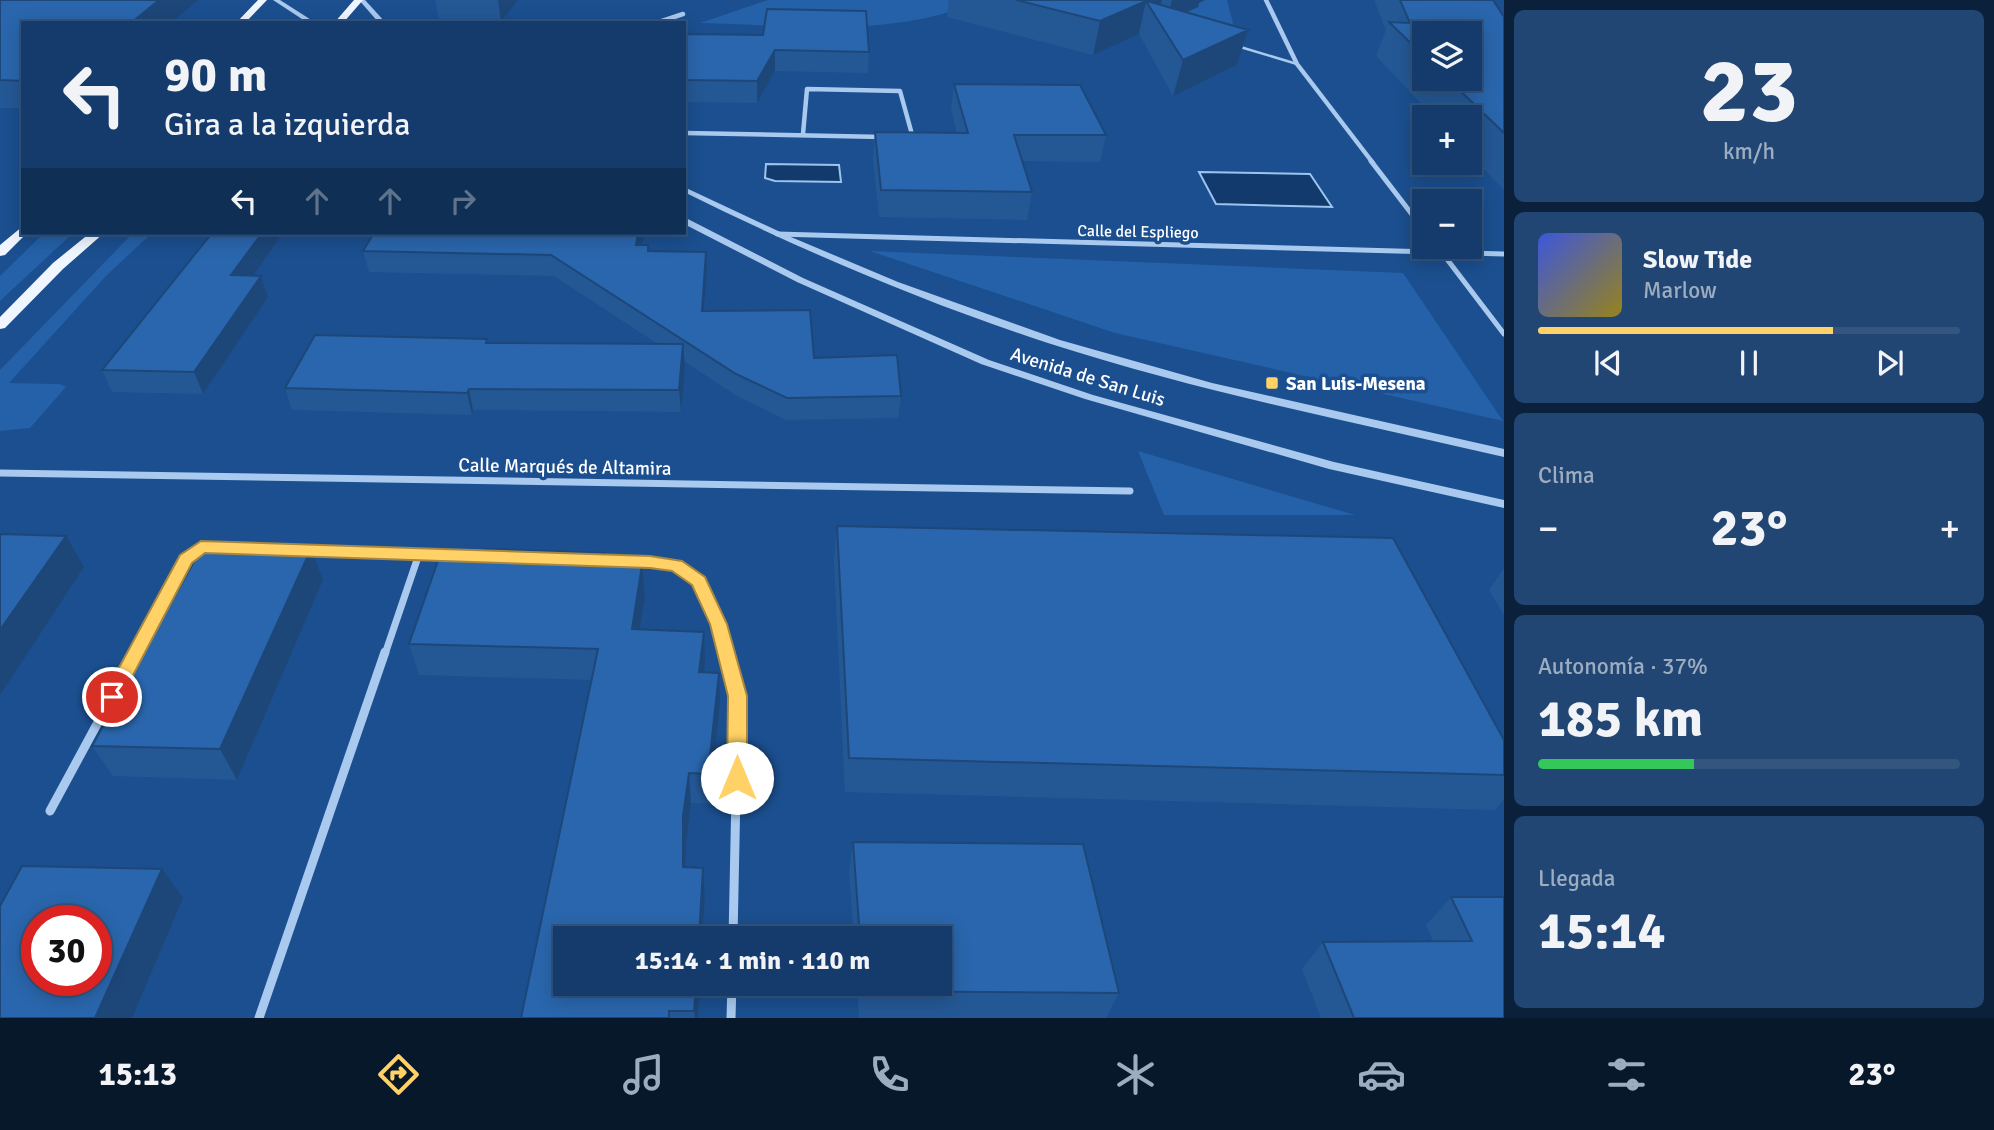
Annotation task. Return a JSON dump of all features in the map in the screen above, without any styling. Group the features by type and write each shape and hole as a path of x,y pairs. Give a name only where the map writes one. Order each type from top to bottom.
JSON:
{"main road":[{"path":"242,21 263,0"},
{"path":"340,21 360,0"},
{"path":"0,252 21,232"},
{"path":"0,325 58,266 96,235"}],"street":[{"path":"276,0 310,21"},
{"path":"360,0 381,21"},
{"path":"1266,0 1297,64 1412,214"},
{"path":"662,21 683,14"},
{"path":"803,134 807,89 900,91 913,138 899,138"},
{"path":"686,133 885,137"},
{"name":"Avenida de San Luis","path":"686,190 772,233 908,292 1112,360 1504,453"},
{"name":"Avenida de San Luis","path":"686,221 800,280 985,362 1089,397 1333,466 1504,503"},
{"name":"Calle del Espliego","path":"772,233 1412,248"},
{"name":"Calle del Espliego","path":"1482,252 1504,254"},
{"path":"1447,259 1504,334"},
{"name":"Calle Marqués de Altamira","path":"0,473 1130,491"},
{"path":"50,811 186,559 201,547 242,548"},
{"path":"296,550 500,557"},
{"path":"259,1018 419,554"},
{"path":"582,559 677,565 699,581 719,624 738,696 733,926"},
{"path":"731,1018 732,996"}],"lane":[{"path":"1227,43 1297,64"}],"shaded area":[{"path":"768,0 982,0 948,12 879,25 808,27 700,23"},
{"path":"1205,0 1227,0 1235,31 1183,14"},
{"path":"766,164 839,165 841,182 775,181 765,178"},
{"path":"1199,172 1310,174 1332,207 1216,204"},
{"path":"42,235 71,235 0,301 0,276"},
{"path":"131,235 150,235 106,276 9,383 60,384 66,387 30,428 0,431 0,370"},
{"path":"870,251 1403,273 1503,421 1115,333"},
{"path":"1138,451 1355,515 1164,515"}],"building":[{"path":"0,0 159,0 133,21 21,21 21,81 0,80"},
{"path":"1016,0 1149,0 1147,1 1248,30 1183,60 1146,1 1100,21"},
{"path":"1400,0 1493,0 1504,17 1504,133 1482,112 1482,105 1475,105 1460,91 1482,91 1482,21 1412,21 1412,44 1389,22 1410,23"},
{"path":"767,9 866,11 869,52 775,50 757,81 686,80 686,34 763,35"},
{"path":"954,84 1080,85 1106,135 1014,135 1032,192 881,190 875,132 968,133"},
{"path":"210,235 261,235 231,275 261,276 194,372 102,370"},
{"path":"373,235 638,235 636,245 648,245 648,251 706,252 702,311 810,310 814,358 897,355 901,396 787,398 736,374 551,255 363,251"},
{"path":"315,335 487,339 486,343 683,344 679,390 469,389 467,393 285,388"},
{"path":"837,526 1393,538 1504,740 1504,775 849,758"},
{"path":"0,534 66,536 0,630"},
{"path":"202,547 311,549 220,749 92,746"},
{"path":"484,549 604,553 602,564 642,565 632,629 704,632 699,672 719,673 708,774 689,773 683,816 683,867 703,868 700,926 553,926 553,996 695,996 694,1011 669,1011 669,1018 521,1018 598,649 409,644 439,558 482,559"},
{"path":"853,842 1083,844 1119,993 952,992 952,926 859,926"},
{"path":"22,866 162,869 112,980 112,905 21,905 21,996 105,996 95,1018 0,1018 0,906"},
{"path":"1451,897 1504,897 1504,1018 1354,1018 1323,942 1472,941"}],"place":[{"name":"San Luis-Mesena","path":"1272,383"}],"route":[{"path":"112,697 186,559 201,547 677,565 699,581 719,624 738,696 737,778"}]}
